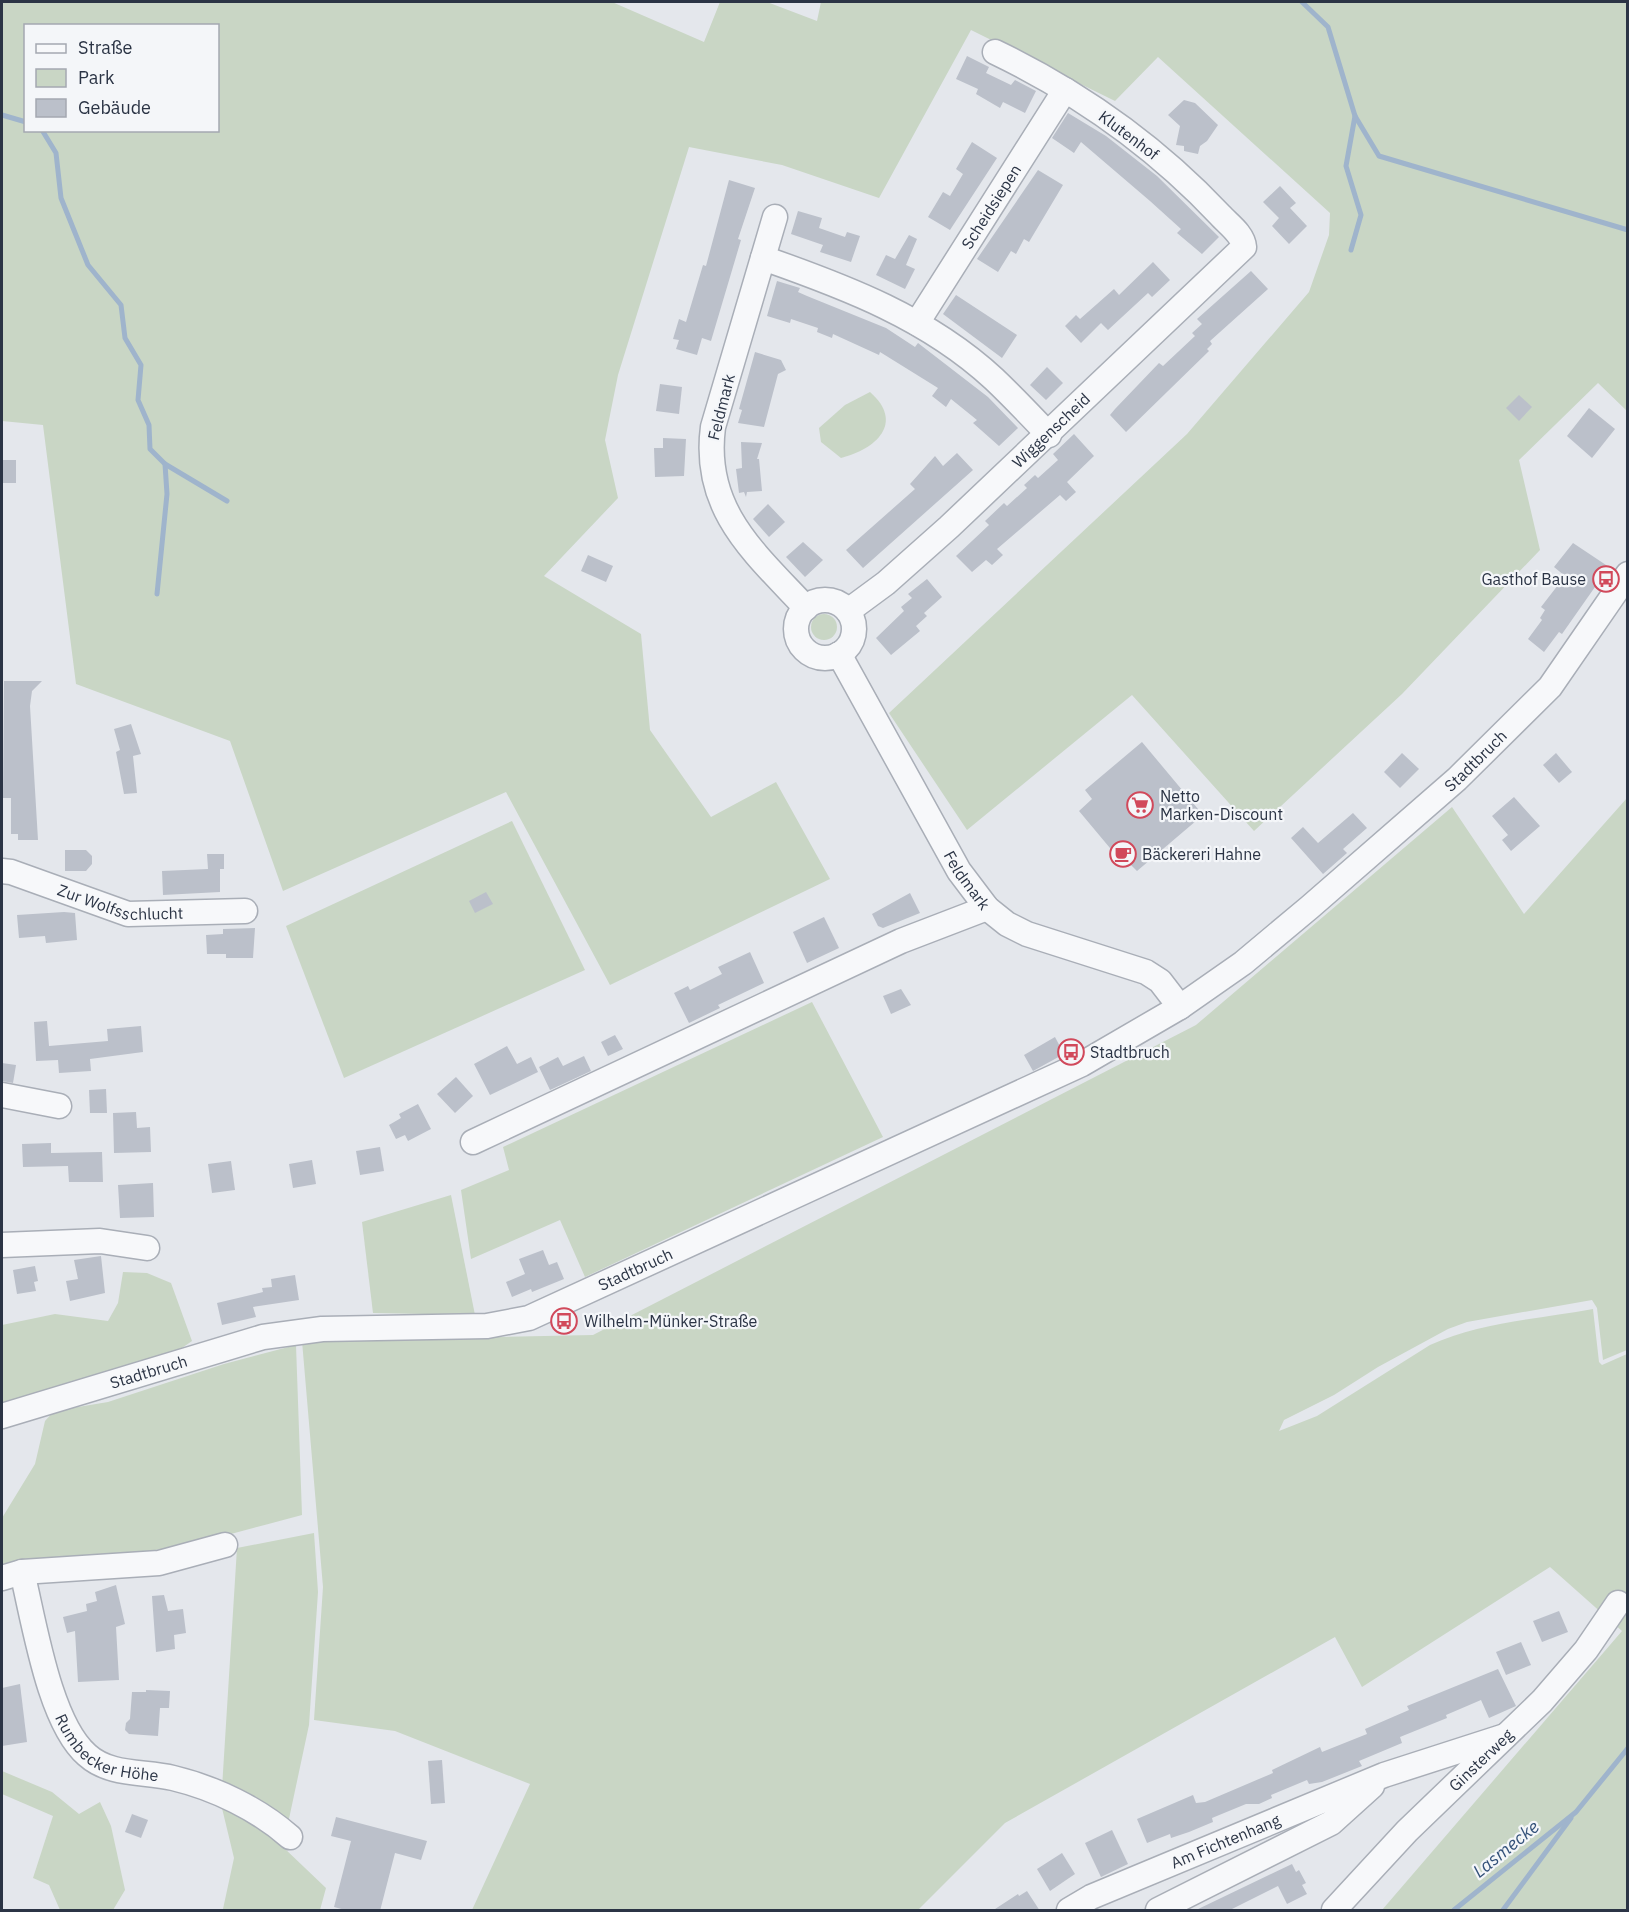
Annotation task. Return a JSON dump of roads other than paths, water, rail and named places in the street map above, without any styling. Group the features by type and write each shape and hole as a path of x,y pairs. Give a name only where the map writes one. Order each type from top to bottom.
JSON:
{"street":[{"name":"Klutenhof","path":"995,52 1065,90 1115,123 1150,150 1207,201 1243,243"},
{"name":"Scheidsiepen","path":"917,323 1065,90"},
{"name":"Feldmark","path":"775,217 713,428 711,444 714,481 722,505 735,528 806,608"},
{"name":"Wiggenscheid","path":"848,611 893,578 1049,435 1241,252 1243,243"},
{"path":"763,258 842,285 917,323 993,378 1049,435"},
{"name":"Stadtbruch","path":"2,1416 263,1337 322,1329 488,1326 529,1318 1082,1064 1180,1007 1243,963 1457,779 1550,687 1628,574"},
{"path":"832,600 848,611 853,620 852,639 839,654 820,657 804,648 796,632 797,623 806,608 813,602 832,600"},
{"name":"Feldmark","path":"839,654 959,871 987,908 1007,924 1027,934 1146,972 1160,981 1180,1007"},
{"name":"Zur Wolfsschlucht","path":"2,871 128,914 244,911"},
{"path":"473,1142 901,941 987,908"},
{"path":"2,1095 59,1106"},
{"path":"2,1245 100,1241 147,1248"},
{"name":"Rumbecker Höhe","path":"225,1545 159,1563 12,1575 54,1700 67,1729 87,1755 110,1769 172,1778 196,1785 257,1812 290,1837"},
{"name":"Ginsterweg","path":"1334,1911 1407,1831 1542,1701 1586,1650 1618,1603"},
{"name":"Am Fichtenhang","path":"1069,1911 1091,1897 1166,1863 1384,1776 1505,1736"},
{"name":"Am Fichtenhang","path":"1158,1911 1331,1824 1384,1776"}],"waterway":[{"path":"1302,2 1328,27 1355,116 1379,156 1628,230"},
{"path":"2,115 24,121"},
{"path":"1351,250 1361,215 1346,166 1355,116"},
{"path":"43,132 56,153 61,198 88,265 121,305 125,338 141,365 138,400 149,425 150,449 165,464 167,494 157,594"},
{"path":"165,464 227,501"},
{"name":"Lasmecke","path":"1454,1910 1576,1812 1628,1748"},
{"name":"Lasmecke","path":"1503,1910 1571,1818"}],"place":[{"name":"Gasthof Bause","path":"1606,579"},
{"name":"Netto Marken-Discount","path":"1140,805"},
{"name":"Bäckereri Hahne","path":"1123,854"},
{"name":"Stadtbruch","path":"1071,1052"},
{"name":"Wilhelm-Münker-Straße","path":"564,1321"}]}
